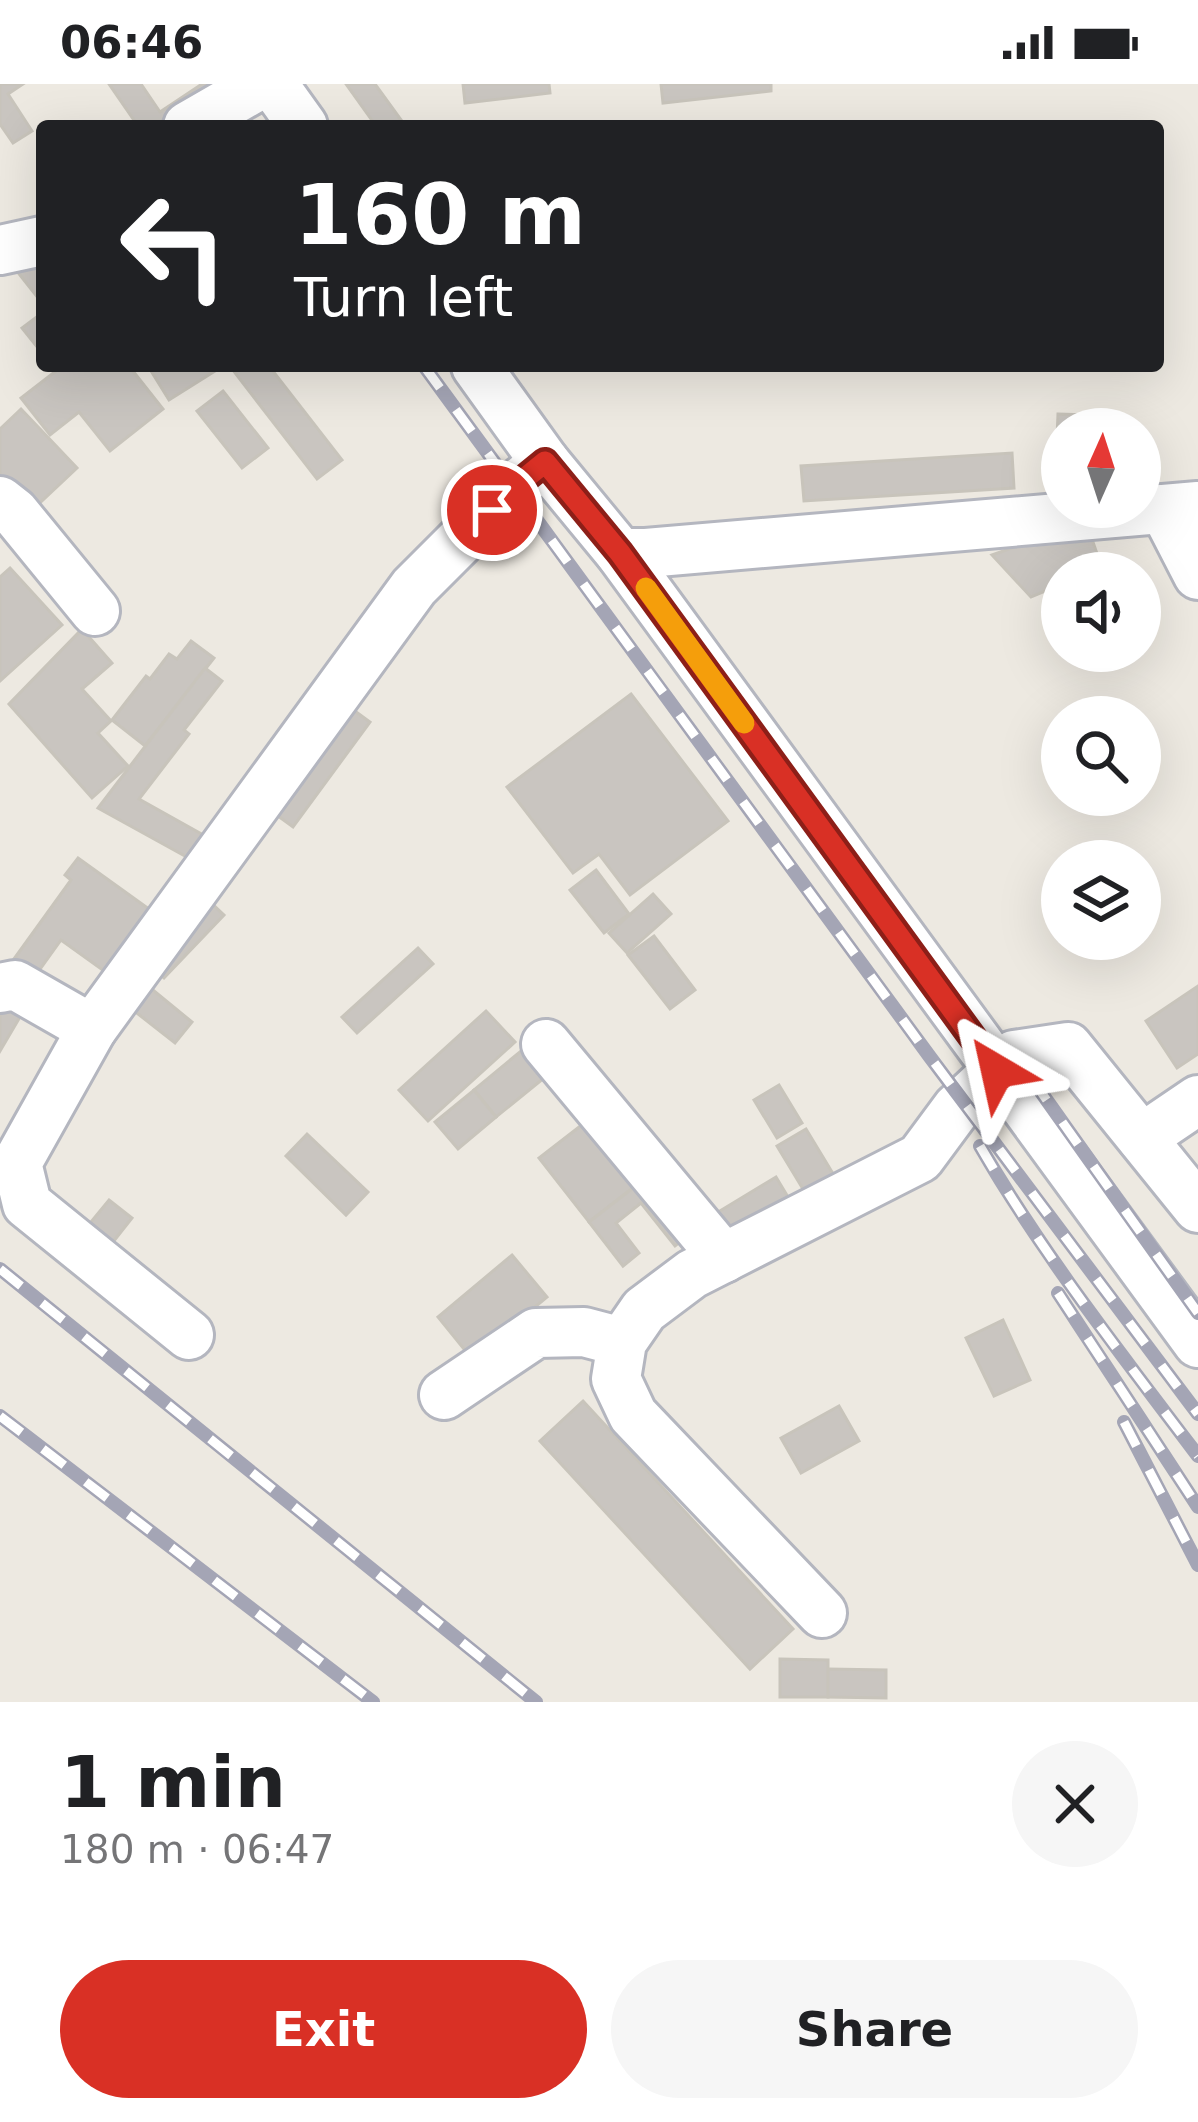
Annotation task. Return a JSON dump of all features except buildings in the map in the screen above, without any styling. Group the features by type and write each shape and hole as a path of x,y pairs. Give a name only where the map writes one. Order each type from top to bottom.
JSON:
{"street":[{"path":"198,120 260,84"},
{"path":"273,84 299,120"},
{"path":"0,250 36,242"},
{"path":"480,372 545,462 620,553 1198,1343"},
{"path":"190,1335 27,1204 17,1163 92,1029 415,586 545,462"},
{"path":"0,501 95,611"},
{"path":"620,553 1181,507 1198,574"},
{"path":"0,988 15,985 92,1029"},
{"path":"546,1044 724,1258"},
{"path":"822,1613 633,1415 616,1379 622,1342 644,1310 692,1274 920,1158 957,1108 1014,1055 1068,1047 1198,1208"},
{"path":"1142,1138 1198,1100"},
{"path":"443,1395 536,1333 584,1332 622,1342"}],"railway":[{"path":"428,372 1198,1414"},
{"path":"1031,1078 1198,1313"},
{"path":"980,1146 1057,1265 1198,1456"},
{"path":"0,1269 536,1702"},
{"path":"1058,1293 1198,1507"},
{"path":"0,1416 373,1702"},
{"path":"1124,1422 1198,1565"}],"slow traffic":[{"path":"646,588 744,723"}],"route":[{"path":"492,510 545,462 620,553 997,1071"}]}
